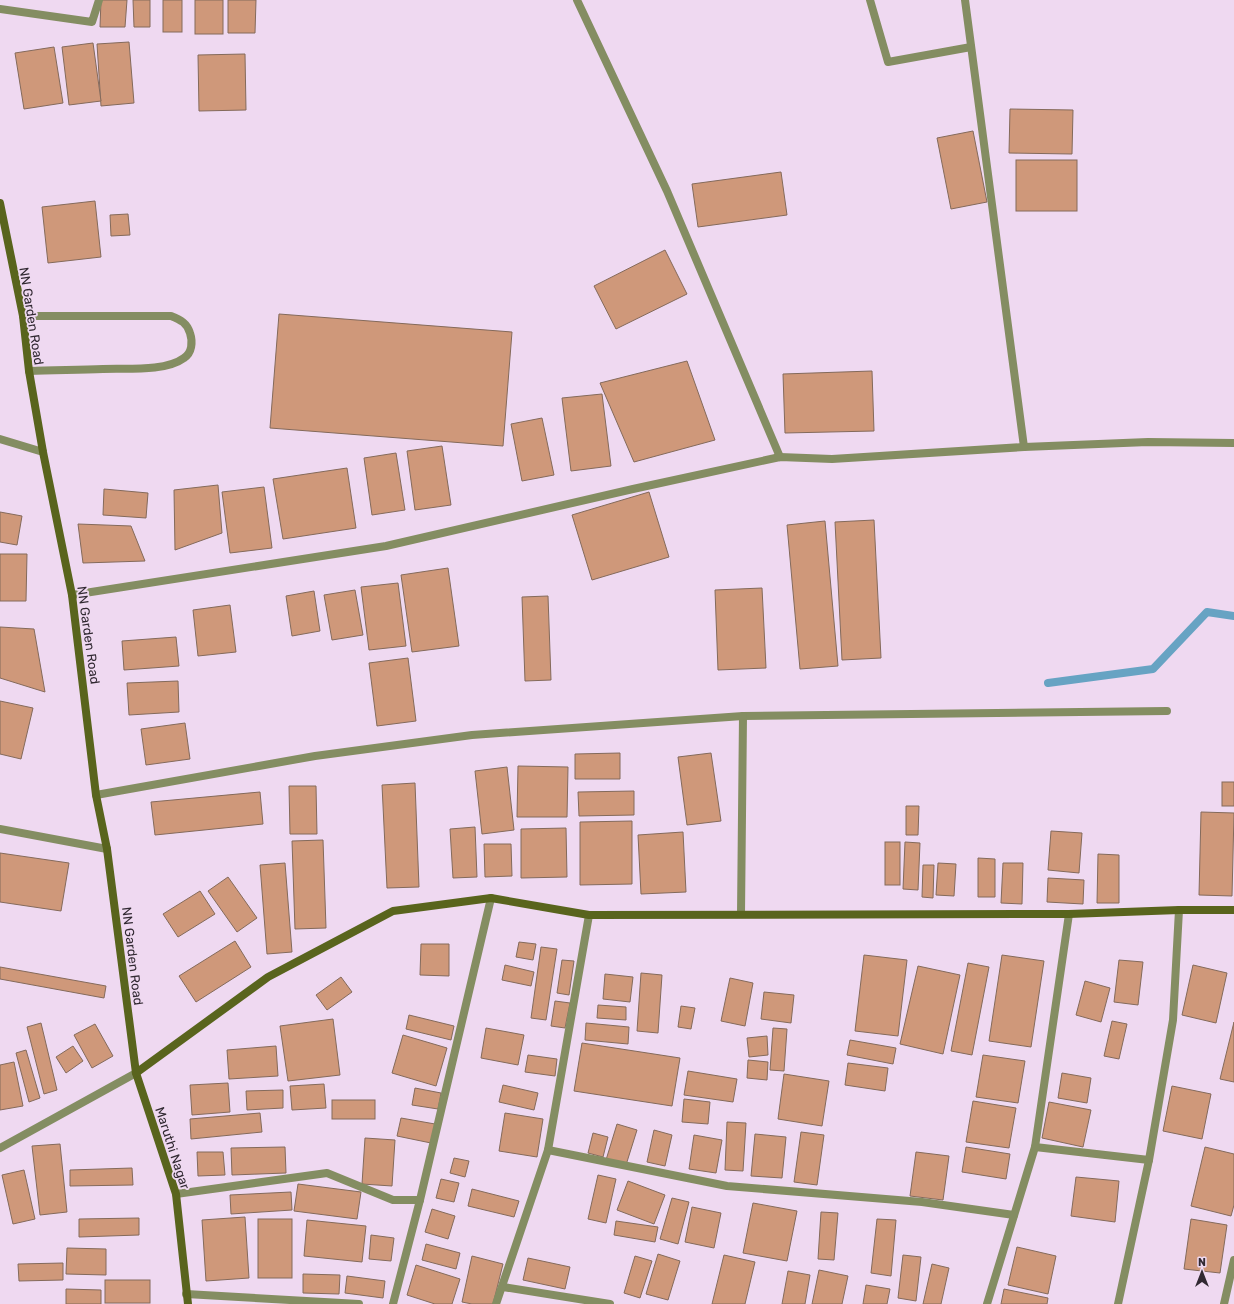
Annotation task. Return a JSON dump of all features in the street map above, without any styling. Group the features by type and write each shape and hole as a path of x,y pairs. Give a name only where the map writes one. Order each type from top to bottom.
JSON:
{"street":[{"path":"0,9 92,22 99,0"},
{"path":"576,0 667,191 780,457"},
{"path":"870,0 888,62 971,47"},
{"path":"965,0 1024,447"},
{"name":"NN Garden Road","path":"0,203 23,316 29,371 43,452 72,595 96,795 107,849 136,1073"},
{"path":"23,316 171,316 182,320 188,327 191,337 191,348 185,358 172,364 150,368 29,371"},
{"path":"0,439 43,452"},
{"path":"72,595 386,546 780,457 832,459 1024,447 1148,442 1234,444"},
{"path":"96,795 315,756 472,735 743,716 1167,711"},
{"path":"741,914 743,716"},
{"path":"0,829 107,849"},
{"path":"393,1304 420,1200 491,898"},
{"path":"0,1148 136,1073 268,977 393,911 491,898 589,914 1069,914 1179,910 1234,910"},
{"path":"1118,1304 1149,1160 1173,1020 1179,910"},
{"path":"496,1304 548,1150 589,914"},
{"path":"987,1304 1035,1147 1069,914"},
{"name":"Maruthi Nagar","path":"136,1073 176,1194 188,1304"},
{"path":"1035,1147 1149,1160"},
{"path":"548,1150 727,1186 922,1202 1014,1215"},
{"path":"176,1194 327,1172 393,1200 420,1200"},
{"path":"1224,1304 1234,1260"},
{"path":"503,1287 610,1304"},
{"path":"186,1294 359,1304"}],"building":[{"path":"101,0 127,0 125,27 100,27"},
{"path":"133,0 150,0 150,27 134,27"},
{"path":"163,0 182,0 182,32 163,32"},
{"path":"195,0 223,0 223,34 195,34"},
{"path":"228,0 256,0 255,33 228,33"},
{"path":"129,42 134,103 101,106 97,44"},
{"path":"93,43 101,101 69,105 62,47"},
{"path":"54,47 63,103 24,109 15,53"},
{"path":"245,54 246,110 199,111 198,55"},
{"path":"1010,109 1073,110 1072,154 1009,153"},
{"path":"973,131 987,202 951,209 937,138"},
{"path":"1016,160 1077,160 1077,211 1016,211"},
{"path":"781,172 787,215 698,227 692,184"},
{"path":"95,201 101,257 48,263 42,207"},
{"path":"128,214 130,235 111,236 110,215"},
{"path":"665,250 687,294 616,329 594,286"},
{"path":"279,314 512,332 503,446 270,428"},
{"path":"687,361 715,440 634,462 600,383"},
{"path":"872,371 874,431 785,433 783,374"},
{"path":"602,394 611,466 571,471 562,398"},
{"path":"542,418 554,475 522,481 511,424"},
{"path":"442,446 451,505 415,510 407,451"},
{"path":"396,453 405,510 372,515 364,458"},
{"path":"347,468 356,528 283,539 273,479"},
{"path":"218,485 222,533 175,550 174,490"},
{"path":"264,487 272,548 230,553 222,492"},
{"path":"104,489 148,493 146,518 103,515"},
{"path":"649,492 669,557 592,580 572,515"},
{"path":"0,512 22,516 17,545 0,542"},
{"path":"874,520 881,658 842,660 835,522"},
{"path":"825,521 838,666 800,669 787,525"},
{"path":"78,524 131,526 145,561 83,563"},
{"path":"0,554 27,554 26,601 0,601"},
{"path":"448,568 459,646 412,652 401,575"},
{"path":"398,583 406,646 369,650 361,587"},
{"path":"762,588 766,668 718,670 715,590"},
{"path":"355,590 363,635 332,640 324,595"},
{"path":"314,591 320,631 292,636 286,596"},
{"path":"548,596 551,680 525,681 522,597"},
{"path":"230,605 236,652 198,656 193,610"},
{"path":"0,627 34,629 45,692 0,678"},
{"path":"176,637 179,666 124,670 122,641"},
{"path":"408,658 416,721 377,726 369,663"},
{"path":"178,681 179,712 129,715 127,683"},
{"path":"0,701 33,708 21,759 0,754"},
{"path":"185,723 190,759 146,765 141,729"},
{"path":"620,753 620,779 575,779 575,754"},
{"path":"711,753 721,821 687,825 678,757"},
{"path":"518,766 568,767 567,817 517,817"},
{"path":"507,767 514,830 482,834 475,771"},
{"path":"1222,782 1234,782 1234,806 1222,806"},
{"path":"415,783 419,887 387,888 382,785"},
{"path":"289,786 316,786 317,834 290,834"},
{"path":"634,791 634,815 579,816 578,792"},
{"path":"260,792 263,824 155,835 151,802"},
{"path":"906,806 919,806 918,835 906,835"},
{"path":"1201,812 1234,813 1232,896 1199,895"},
{"path":"632,821 632,884 580,885 580,822"},
{"path":"475,827 477,877 453,878 450,829"},
{"path":"566,828 567,877 521,878 521,829"},
{"path":"1051,831 1082,833 1079,873 1048,870"},
{"path":"683,832 686,892 641,894 638,835"},
{"path":"323,840 326,928 295,929 292,841"},
{"path":"885,842 900,842 900,885 885,885"},
{"path":"905,842 920,843 918,890 903,889"},
{"path":"484,844 511,844 512,876 485,877"},
{"path":"0,853 69,863 61,911 0,902"},
{"path":"1098,854 1119,855 1119,903 1097,903"},
{"path":"978,858 995,859 995,897 978,897"},
{"path":"285,863 292,952 267,954 260,865"},
{"path":"938,863 956,864 954,896 936,895"},
{"path":"1003,863 1023,863 1022,904 1001,903"},
{"path":"923,865 934,865 933,898 922,897"},
{"path":"228,877 257,918 237,932 208,891"},
{"path":"1048,878 1084,880 1083,904 1047,902"},
{"path":"200,891 215,914 178,937 163,914"},
{"path":"235,941 251,967 196,1002 179,976"},
{"path":"519,942 536,944 533,960 516,957"},
{"path":"421,944 449,944 449,976 420,975"},
{"path":"541,947 557,949 546,1020 531,1018"},
{"path":"864,955 907,960 898,1036 855,1031"},
{"path":"1002,955 1044,961 1031,1047 989,1041"},
{"path":"562,960 574,961 569,995 557,993"},
{"path":"1119,960 1143,962 1138,1005 1114,1002"},
{"path":"968,963 989,967 972,1055 951,1051"},
{"path":"505,965 534,972 531,986 502,980"},
{"path":"1193,965 1227,973 1216,1023 1182,1015"},
{"path":"918,966 960,975 943,1054 900,1044"},
{"path":"0,967 106,986 104,998 0,979"},
{"path":"641,973 662,975 658,1033 637,1031"},
{"path":"605,974 633,977 630,1002 603,999"},
{"path":"341,977 352,992 327,1010 316,995"},
{"path":"730,978 753,983 745,1026 721,1021"},
{"path":"1085,981 1110,988 1101,1022 1076,1015"},
{"path":"764,992 794,995 791,1023 761,1019"},
{"path":"555,1001 570,1003 565,1028 551,1026"},
{"path":"598,1005 626,1007 626,1020 597,1018"},
{"path":"681,1006 695,1008 691,1029 678,1027"},
{"path":"409,1015 454,1026 451,1040 406,1029"},
{"path":"333,1019 340,1075 288,1081 280,1026"},
{"path":"1112,1021 1127,1024 1119,1059 1104,1056"},
{"path":"1234,1022 1234,1082 1220,1079"},
{"path":"41,1023 57,1090 44,1094 27,1027"},
{"path":"586,1023 629,1027 628,1044 585,1040"},
{"path":"95,1024 113,1056 92,1068 74,1035"},
{"path":"486,1028 524,1035 518,1065 481,1058"},
{"path":"773,1028 787,1029 784,1071 770,1070"},
{"path":"403,1035 447,1048 436,1086 392,1073"},
{"path":"767,1036 768,1055 749,1057 747,1038"},
{"path":"850,1040 896,1048 893,1064 847,1055"},
{"path":"582,1043 680,1058 672,1106 574,1091"},
{"path":"73,1046 83,1061 66,1073 56,1057"},
{"path":"276,1046 278,1076 229,1079 227,1050"},
{"path":"26,1050 40,1098 29,1102 16,1053"},
{"path":"528,1055 557,1059 555,1076 525,1072"},
{"path":"983,1055 1025,1061 1018,1103 976,1097"},
{"path":"748,1060 768,1062 767,1080 747,1078"},
{"path":"14,1062 23,1106 0,1110 0,1065"},
{"path":"848,1063 888,1068 885,1091 845,1085"},
{"path":"688,1071 737,1079 733,1102 684,1095"},
{"path":"1062,1073 1091,1078 1087,1103 1058,1098"},
{"path":"784,1074 829,1081 822,1126 778,1119"},
{"path":"228,1083 230,1112 192,1115 190,1085"},
{"path":"324,1084 326,1108 292,1110 290,1086"},
{"path":"503,1085 538,1093 534,1110 499,1102"},
{"path":"1172,1086 1211,1094 1202,1139 1163,1131"},
{"path":"415,1088 441,1093 438,1109 412,1105"},
{"path":"283,1090 283,1108 247,1110 246,1091"},
{"path":"684,1099 710,1102 708,1124 682,1122"},
{"path":"332,1100 375,1100 375,1119 332,1119"},
{"path":"973,1101 1016,1108 1009,1148 966,1142"},
{"path":"1049,1102 1091,1110 1083,1147 1042,1138"},
{"path":"260,1113 262,1132 191,1139 190,1119"},
{"path":"505,1113 543,1119 537,1157 499,1151"},
{"path":"401,1118 435,1124 431,1143 397,1136"},
{"path":"727,1122 746,1123 743,1171 725,1170"},
{"path":"617,1124 637,1130 626,1165 606,1160"},
{"path":"654,1130 672,1135 665,1166 647,1162"},
{"path":"801,1132 824,1135 817,1185 794,1182"},
{"path":"593,1133 608,1137 603,1157 588,1153"},
{"path":"755,1134 786,1137 782,1178 751,1176"},
{"path":"694,1135 722,1140 716,1173 689,1169"},
{"path":"365,1138 395,1140 392,1186 362,1184"},
{"path":"60,1144 67,1212 40,1215 32,1146"},
{"path":"285,1147 286,1173 232,1175 231,1148"},
{"path":"966,1147 1010,1154 1006,1179 962,1172"},
{"path":"1205,1147 1234,1154 1234,1205 1231,1216 1191,1206"},
{"path":"197,1152 223,1152 225,1175 198,1176"},
{"path":"916,1152 949,1156 943,1200 910,1196"},
{"path":"454,1158 469,1161 465,1177 450,1173"},
{"path":"132,1168 133,1185 70,1186 70,1170"},
{"path":"24,1170 35,1219 13,1224 2,1175"},
{"path":"598,1175 616,1179 606,1223 588,1219"},
{"path":"1076,1177 1119,1181 1115,1222 1071,1216"},
{"path":"441,1179 459,1183 454,1202 436,1198"},
{"path":"628,1181 665,1195 654,1224 617,1210"},
{"path":"298,1184 361,1192 357,1219 294,1211"},
{"path":"472,1189 519,1201 514,1217 468,1206"},
{"path":"291,1192 292,1210 231,1214 230,1195"},
{"path":"672,1198 689,1202 678,1244 660,1239"},
{"path":"753,1203 797,1211 787,1261 743,1253"},
{"path":"692,1207 721,1213 714,1248 685,1242"},
{"path":"432,1209 455,1216 448,1239 425,1232"},
{"path":"821,1212 838,1213 834,1260 818,1259"},
{"path":"245,1217 249,1278 206,1281 202,1220"},
{"path":"139,1218 139,1235 79,1237 79,1219"},
{"path":"258,1219 292,1219 292,1278 258,1278"},
{"path":"877,1219 896,1220 891,1276 871,1273"},
{"path":"1191,1219 1227,1225 1220,1273 1184,1269"},
{"path":"307,1220 366,1226 362,1262 304,1256"},
{"path":"616,1221 658,1227 655,1242 614,1235"},
{"path":"371,1235 394,1238 391,1261 369,1259"},
{"path":"426,1244 460,1253 456,1269 422,1260"},
{"path":"1017,1247 1056,1256 1048,1294 1008,1285"},
{"path":"67,1248 106,1249 106,1275 66,1274"},
{"path":"658,1254 680,1261 668,1300 646,1294"},
{"path":"724,1255 755,1262 745,1304 712,1304"},
{"path":"903,1255 921,1257 916,1301 898,1298"},
{"path":"472,1256 503,1264 493,1304 472,1304 462,1302"},
{"path":"635,1256 652,1261 640,1298 624,1293"},
{"path":"528,1258 570,1267 565,1289 523,1280"},
{"path":"63,1263 63,1280 19,1281 18,1264"},
{"path":"932,1264 949,1268 941,1304 923,1304"},
{"path":"416,1265 460,1279 452,1304 435,1304 407,1295"},
{"path":"819,1270 848,1276 842,1304 812,1304"},
{"path":"788,1271 810,1275 805,1304 782,1304"},
{"path":"303,1274 340,1275 339,1294 303,1293"},
{"path":"347,1276 385,1281 383,1298 345,1293"},
{"path":"105,1280 150,1280 150,1303 105,1303"},
{"path":"866,1285 890,1289 887,1304 863,1304"},
{"path":"66,1289 101,1290 101,1304 66,1304"},
{"path":"1004,1289 1048,1298 1047,1304 1001,1304"}],"waterway":[{"path":"1048,683 1153,669 1207,612 1234,616"}]}
